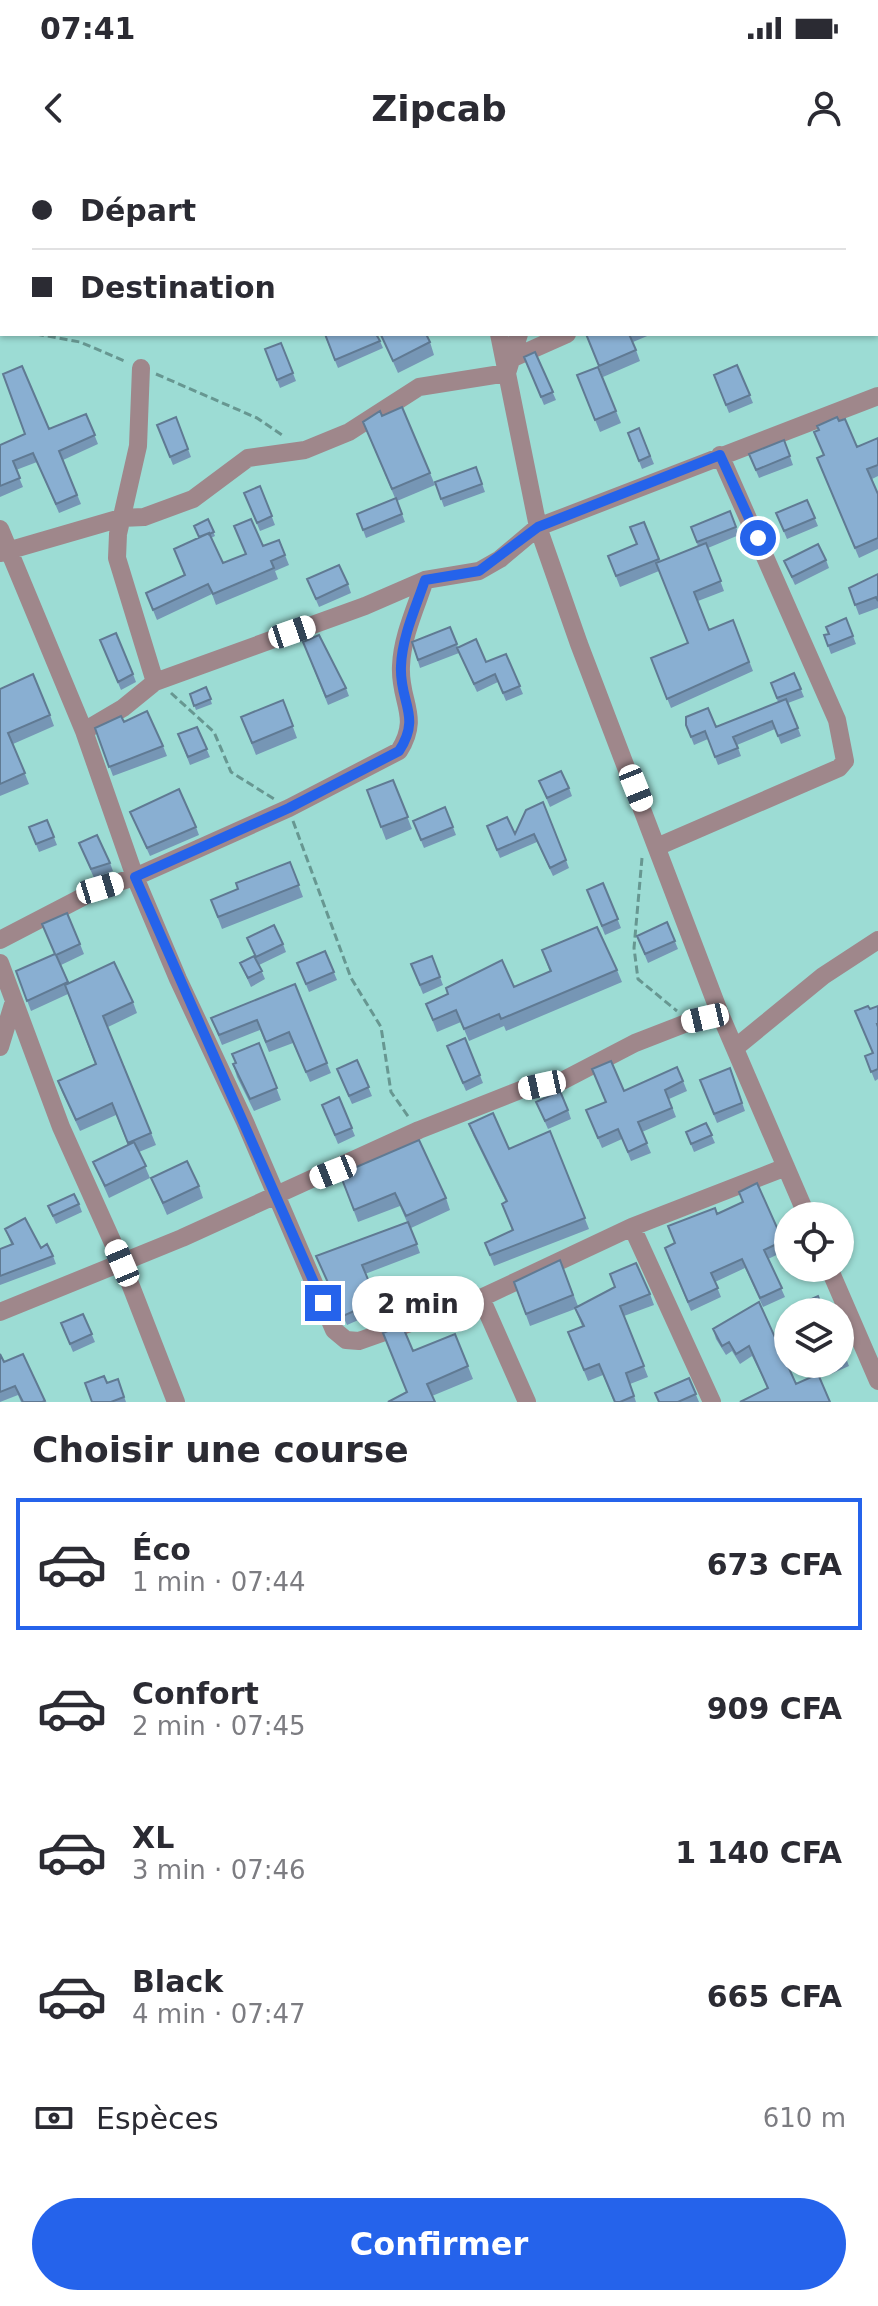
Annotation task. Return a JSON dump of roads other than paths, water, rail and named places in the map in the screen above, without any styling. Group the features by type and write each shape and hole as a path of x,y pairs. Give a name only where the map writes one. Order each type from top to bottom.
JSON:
{"street":[{"path":"500,336 510,366 538,527 651,850 801,1202"},
{"path":"510,366 518,336"},
{"path":"4,551 121,518 144,517 193,499 248,458 305,450 349,432 419,387 510,366 563,336"},
{"path":"141,368 138,446 121,518 117,558 155,682"},
{"path":"84,731 123,708 155,682 365,606 425,580 479,571 538,527 878,396"},
{"path":"651,850 839,768 845,761 837,720 720,455"},
{"path":"0,529 4,551 84,731 135,877 178,979 277,1195 334,1330 346,1340 359,1341 481,1298 632,1227 786,1167"},
{"path":"0,940 100,888 135,877 289,808 383,762 399,751 410,734 411,714 401,667 425,580"},
{"path":"735,1048 823,976 878,940"},
{"path":"0,963 61,1127 122,1263 176,1402"},
{"path":"0,1047 14,1001"},
{"path":"0,1312 122,1263 419,1130 523,1089 562,1081 635,1043 689,1022 720,1014"},
{"path":"632,1227 712,1402"},
{"path":"835,1282 878,1381"},
{"path":"481,1298 527,1402"}]}
